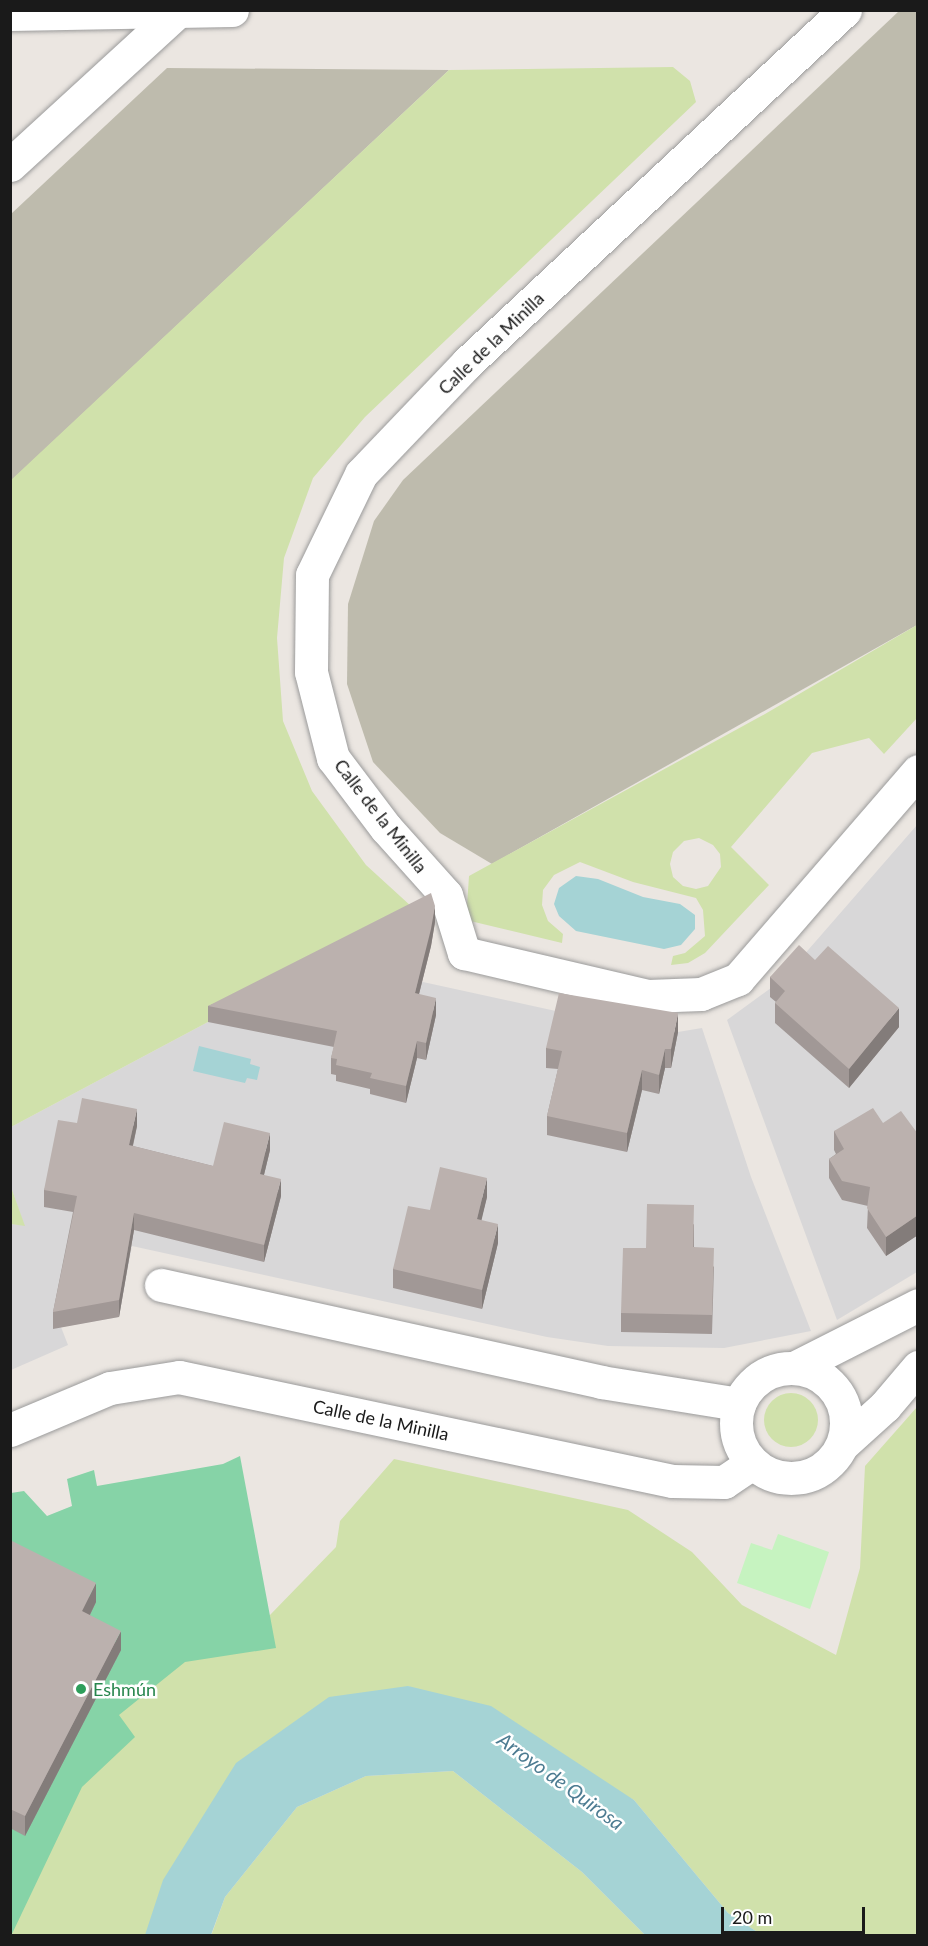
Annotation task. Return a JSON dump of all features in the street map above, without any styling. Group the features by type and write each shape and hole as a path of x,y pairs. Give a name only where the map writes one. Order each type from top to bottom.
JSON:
{"street":[{"path":"10,14 176,13 232,10"},
{"name":"Calle de la Minilla","path":"844,10 467,363 361,474 312,575 311,672 333,758 386,828 446,895 464,953 648,996 700,994 738,979 918,771"},
{"path":"10,165 176,13"},
{"path":"161,1285 601,1382 739,1404"},
{"path":"794,1368 918,1305"},
{"path":"843,1444 845,1408 838,1392 810,1371 794,1368 776,1370 760,1377 739,1404 737,1436 752,1463 767,1474 803,1478 820,1471 843,1444 885,1406 918,1367"},
{"name":"Calle de la Minilla","path":"10,1430 110,1388 179,1377 672,1481 724,1482 752,1463"}],"shaded area":[{"path":"899,11 917,11 917,625 492,864 440,833 373,762 347,684 348,604 374,521 403,480"},
{"path":"167,68 449,70 11,481 11,214"},
{"path":"917,825 917,1272 837,1320 727,1020 782,980"},
{"path":"400,977 583,1017 678,1032 702,1028 751,1177 811,1331 724,1348 608,1346 547,1337 132,1246 119,1317 61,1327 68,1345 11,1370 11,1224 24,1225 11,1187 11,1127 208,1022"}],"green space":[{"path":"673,67 690,81 696,102 365,417 313,478 284,558 277,638 283,721 312,791 366,865 412,907 208,1022 11,1127 10,481 449,70"},
{"path":"917,625 917,718 884,754 869,738 812,753 731,847 769,885 705,953 688,963 671,965 673,956 685,953 705,936 703,910 696,898 633,882 580,862 554,875 543,890 542,905 548,921 563,934 562,943 466,920 469,876 765,714","holes":["699,838 713,845 720,854 721,867 708,886 696,889 683,886 673,877 670,864 673,852 684,841"]},
{"path":"11,1187 25,1226 11,1224"},
{"path":"791,1393 801,1395 810,1401 816,1410 818,1420 816,1430 810,1439 801,1445 791,1447 781,1445 772,1439 766,1430 764,1420 766,1410 772,1401 781,1395"},
{"path":"917,1407 917,1935 762,1935 728,1913 634,1800 408,1686 145,1935 11,1935 10,1900 137,1637 270,1615 336,1547 340,1521 394,1459 628,1510 692,1552 742,1605 836,1655 860,1568 865,1466"},
{"name":"Eshmún","path":"240,1456 276,1648 185,1662 119,1715 135,1737 82,1787 11,1936 11,1493 24,1491 47,1516 72,1506 67,1479 94,1470 97,1486 223,1464"},
{"path":"778,1534 829,1552 810,1609 737,1583 751,1543 772,1550"},
{"path":"453,1771 582,1872 645,1935 211,1936 225,1897 297,1807 366,1776"}],"water":[{"path":"576,876 598,879 643,897 680,904 695,915 695,929 681,945 664,949 576,931 559,916 554,904 559,888"},
{"path":"199,1046 251,1059 250,1064 260,1067 257,1080 247,1078 245,1083 193,1071"},
{"name":"Arroyo de Quirosa","path":"408,1686 491,1706 634,1800 728,1913 762,1935 645,1935 582,1872 453,1771 366,1776 297,1807 225,1897 211,1935 145,1935 163,1880 236,1763 329,1697"}],"building":[{"path":"431,893 435,906 415,993 436,998 426,1043 417,1041 406,1086 370,1078 372,1073 336,1065 337,1059 331,1058 337,1031 208,1006"},
{"path":"799,945 815,960 828,946 899,1008 849,1069 775,1003 785,991 770,977"},
{"path":"559,993 678,1013 671,1049 665,1049 659,1075 642,1070 627,1133 547,1116 562,1051 546,1048"},
{"path":"82,1098 137,1109 129,1145 213,1166 224,1122 270,1133 260,1174 281,1179 264,1245 134,1213 119,1300 53,1312 77,1196 44,1190 58,1120 77,1123"},
{"path":"873,1108 883,1123 901,1111 918,1134 918,1215 886,1237 867,1208 870,1187 842,1181 829,1159 844,1149 834,1131"},
{"path":"440,1167 487,1178 477,1219 498,1224 482,1290 393,1269 408,1206 430,1210"},
{"path":"647,1204 694,1205 693,1247 714,1248 712,1315 621,1313 623,1248 646,1248"},
{"path":"10,1540 96,1583 82,1611 121,1631 25,1816 10,1809"}],"place":[{"name":"Eshmún","path":"81,1689"}]}
